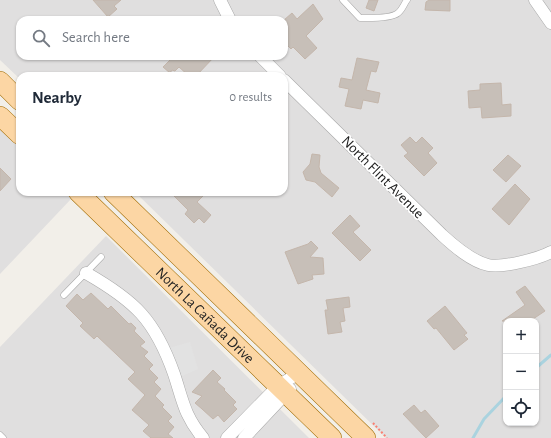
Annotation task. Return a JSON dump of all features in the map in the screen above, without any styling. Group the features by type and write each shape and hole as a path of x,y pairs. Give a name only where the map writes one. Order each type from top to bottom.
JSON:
{"main road":[{"path":"2,86 16,98"},
{"path":"0,116 16,131"},
{"name":"North La Cañada Drive","path":"82,196 332,438"},
{"name":"North La Cañada Drive","path":"117,196 366,438"}],"street":[{"path":"220,0 228,16"},
{"path":"535,0 551,23"},
{"path":"264,60 276,72"},
{"name":"North Flint Avenue","path":"288,84 442,235 487,270 542,257 551,252"},
{"path":"86,273 126,298 147,319 165,349 184,411 202,438"},
{"path":"244,438 283,390 299,373"},
{"path":"227,438 283,390"}],"lane":[{"path":"343,0 360,18 372,18 394,16 399,13 407,0"},
{"path":"64,295 101,257"}],"shaded area":[{"path":"0,0 551,0 551,438 386,438 139,196 288,196 288,72 16,72 16,75 0,60"},
{"path":"0,129 16,144 16,196 70,196 72,198 0,274"},
{"path":"106,236 309,438 0,438 0,347"},
{"path":"190,342 198,369 178,378 169,348"}],"building":[{"path":"93,0 121,0 114,6 117,9 107,16"},
{"path":"369,0 378,0 374,11 366,8"},
{"path":"429,0 450,0 450,11 425,10 426,2"},
{"path":"313,4 323,19 306,36 317,48 305,59 293,47 291,49 288,46 288,16 292,13 297,19"},
{"path":"357,58 379,62 376,72 371,71 366,90 380,93 378,103 363,100 361,109 345,106 349,89 339,87 341,78 352,80"},
{"path":"170,60 211,60 200,72 185,72 179,67 175,71 172,70 169,72 163,67"},
{"path":"501,83 502,105 511,104 511,116 482,118 481,107 469,108 468,91 480,90 480,84"},
{"path":"410,137 416,143 422,137 433,148 428,153 437,163 424,176 404,156 408,153 401,145"},
{"path":"312,154 320,155 319,167 321,173 339,188 332,197 315,182 306,180 303,172 310,164"},
{"path":"508,155 521,166 506,182 493,170"},
{"path":"0,168 11,179 0,191"},
{"path":"515,184 530,199 509,225 492,209"},
{"path":"174,196 203,196 197,202 211,215 204,223 199,218 194,223 185,214 188,210"},
{"path":"350,215 360,226 353,232 371,250 360,261 332,233"},
{"path":"311,241 318,248 310,257 323,258 324,274 312,275 313,279 298,284 285,252 308,244"},
{"path":"525,286 545,311 534,318 506,318 525,305 516,292"},
{"path":"91,293 108,309 111,306 129,324 131,323 136,328 134,331 145,342 140,346 148,352 144,356 153,365 149,369 158,378 154,382 161,389 155,396 164,405 162,407 172,417 168,421 174,427 168,434 173,438 151,438 143,431 149,425 132,410 145,395 128,379 135,372 97,336 94,339 80,326 83,323 66,306 77,294 83,300"},
{"path":"349,297 350,307 343,308 345,321 340,322 342,332 328,334 325,310 328,310 326,300"},
{"path":"445,306 467,333 464,335 468,339 454,350 436,328 434,329 427,321"},
{"path":"213,370 221,378 217,382 236,402 233,405 237,409 224,422 218,415 213,419 195,403 202,396 192,392"},
{"path":"414,405 421,413 425,410 439,426 426,438 403,414"}],"waterway":[{"path":"539,365 551,355"},
{"path":"473,438 484,419 503,399"}]}
